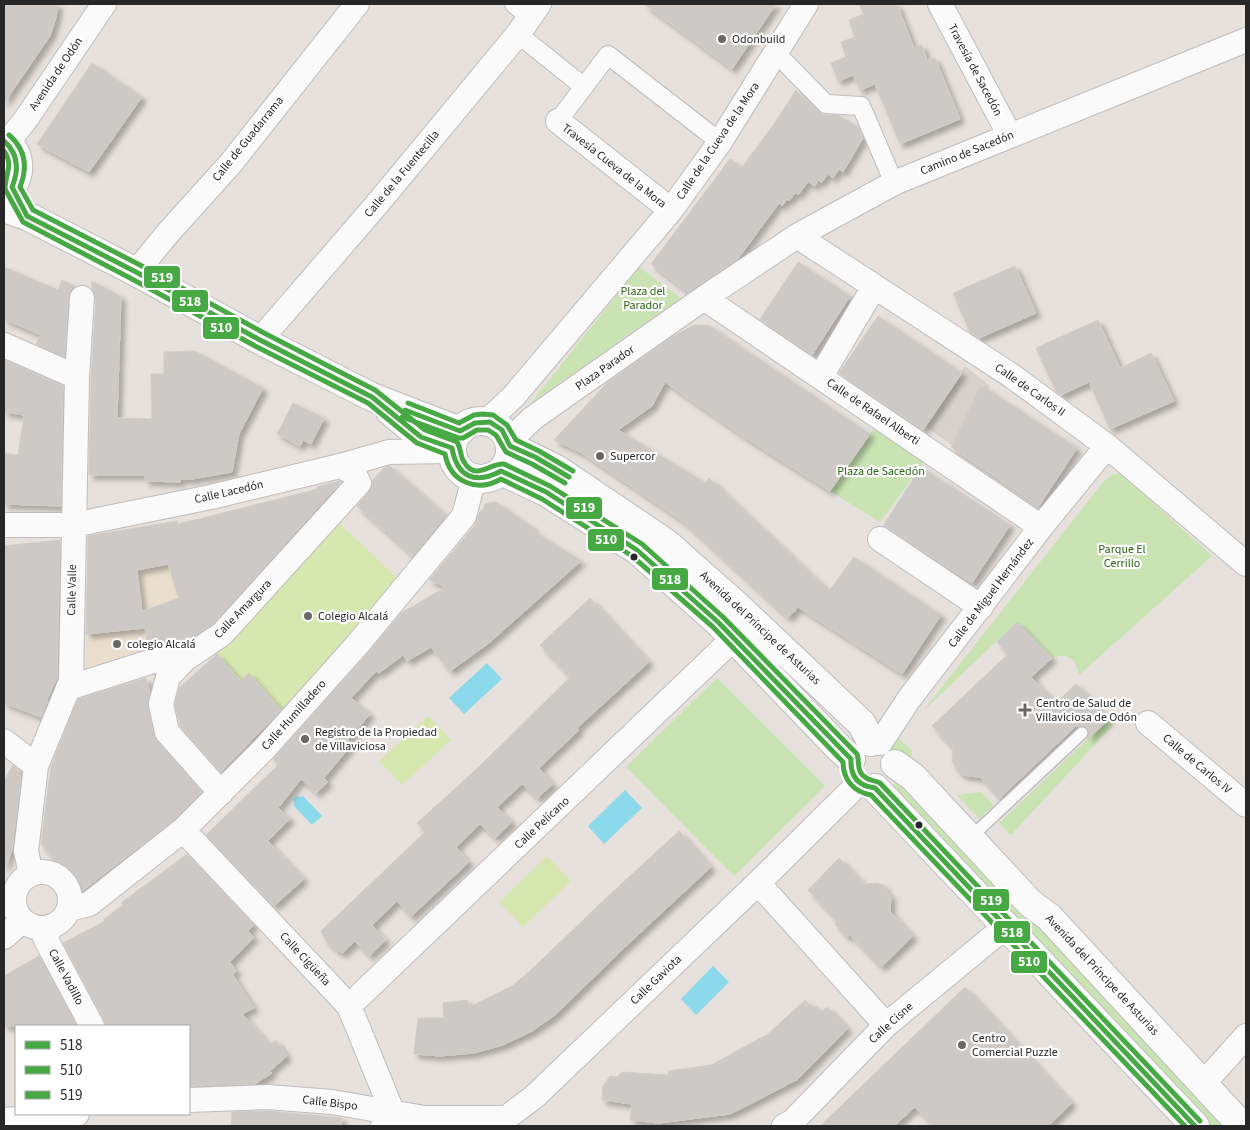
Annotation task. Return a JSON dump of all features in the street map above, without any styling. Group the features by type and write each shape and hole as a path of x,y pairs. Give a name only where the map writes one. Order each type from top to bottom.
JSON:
{"street":[{"name":"Avenida de Odón","path":"6,142 26,119 104,4"},
{"name":"Calle de Guadarrama","path":"136,272 168,233 231,163 357,4"},
{"name":"Calle de la Cueva de la Mora","path":"487,421 513,397 671,210 720,142 806,4"},
{"name":"Travesía de Sacedón","path":"940,4 1010,136"},
{"path":"525,15 584,86"},
{"name":"Calle de la Fuentecilla","path":"260,340 378,203 525,15"},
{"name":"Camino de Sacedón","path":"704,298 797,236 894,183 1246,40"},
{"path":"776,52 826,104 861,106 894,183"},
{"path":"558,121 608,55 720,142"},
{"name":"Travesía Cueva de la Mora","path":"558,121 671,210"},
{"path":"6,142 14,150 17,159 17,178 12,202 88,248 260,340 372,397 455,443"},
{"name":"Calle de Carlos II","path":"797,236 1012,376 1107,446 1246,563"},
{"path":"821,376 874,287"},
{"name":"Calle Valle","path":"30,874 26,851 36,766 71,681 77,377 82,298"},
{"name":"Calle de Rafael Alberti","path":"704,298 1041,527"},
{"name":"Plaza Parador","path":"510,443 533,418 704,298"},
{"path":"4,345 77,377"},
{"path":"372,397 421,437 455,443"},
{"path":"389,452 399,418"},
{"path":"477,421 487,421 496,425 504,432 510,443 510,455 507,464 493,477 484,479 474,478 462,472 454,461 455,443 468,425 477,421"},
{"name":"Calle Lacedón","path":"4,525 73,525 210,497 340,466 389,452 455,443"},
{"name":"Avenida del Príncipe de Asturias","path":"510,443 558,470 666,542 735,604 862,724 872,763 1005,927 1195,1126"},
{"name":"Calle de Miguel Hernández","path":"872,763 909,700 1041,527 1107,446"},
{"name":"Calle Amargura","path":"185,659 222,634 359,483 354,473 340,466"},
{"name":"Avenida del Príncipe de Asturias","path":"501,471 546,492 637,550 676,583 734,638 838,748 912,778 1030,903 1049,917 1242,1126"},
{"name":"Calle Humilladero","path":"69,909 89,904 184,830 265,748 357,645 464,516 474,478"},
{"path":"880,539 981,607"},
{"name":"Calle Pelícano","path":"348,1006 734,638"},
{"path":"68,688 153,661 185,659"},
{"path":"185,659 168,677 161,704 167,732 221,793"},
{"name":"Calle de Carlos IV","path":"1148,723 1246,805"},
{"path":"4,741 36,766"},
{"name":"Calle Gaviota","path":"427,1118 506,1118 534,1097 758,883 872,763"},
{"name":"Calle Cigüeña","path":"184,830 348,1006 387,1119"},
{"path":"4,937 14,915 14,897 18,884 30,874 45,872 61,880 69,893 69,909 62,920 51,927 33,927 14,915"},
{"path":"758,883 886,1025"},
{"name":"Calle Vadillo","path":"51,927 46,938 91,1025"},
{"name":"Calle Cisne","path":"784,1126 793,1121 886,1025 1005,927"},
{"path":"1203,1084 1246,1036"},
{"name":"Calle Bispo","path":"190,1100 268,1097 332,1102 387,1119 427,1118 470,1126"},
{"path":"4,1120 65,1115"}],"lane":[{"path":"969,839 1082,733"}],"shaded area":[{"name":"Plaza de Sacedón","path":"965,366 990,386 952,445 926,427"},
{"path":"183,562 187,583 175,586 179,598 142,611 140,595 132,571"},
{"name":"colegio Alcalá","path":"145,628 149,654 86,674 87,634"}],"green space":[{"name":"Plaza del Parador","path":"639,267 681,298 531,403"},
{"name":"Plaza de Sacedón","path":"877,424 928,457 880,522 830,491"},
{"name":"Parque El Cerrillo","path":"1113,474 1121,474 1212,556 1079,675 1076,664 1070,658 1057,656 1052,658 1017,622 923,711 1104,481"},
{"name":"Colegio Alcalá","path":"337,521 397,578 283,713 249,673 241,681 217,654"},
{"path":"717,678 825,786 734,876 626,767"},
{"path":"428,716 451,740 402,785 379,761"},
{"path":"1109,719 1114,724 1011,835 999,823"},
{"path":"896,735 912,751 908,776 882,749"},
{"path":"898,781 1046,933 1227,1126 1208,1126 889,789"},
{"path":"981,792 994,805 979,819 957,795"},
{"path":"547,856 571,881 523,927 499,902"}],"water":[{"path":"487,663 502,679 464,714 449,698"},
{"path":"625,790 642,808 604,844 588,826"},
{"path":"297,796 303,796 322,816 312,825 293,805 295,804 293,799"},
{"path":"713,966 729,982 696,1015 681,999"}],"building":[{"path":"4,4 58,4 50,36 4,103"},
{"name":"Odonbuild","path":"644,4 776,4 732,69"},
{"path":"859,4 897,4 914,48 922,45 927,60 935,58 960,119 900,144 875,84 860,90 853,75 838,81 831,63 846,57 841,42 855,37 849,20 864,14"},
{"path":"92,63 142,97 89,172 37,144"},
{"path":"796,90 819,112 825,115 838,115 859,128 863,138 843,172 839,169 833,178 828,174 821,183 818,180 815,186 808,182 798,195 796,192 782,206 779,203 737,260 688,292 651,264 730,159 742,167 774,124"},
{"path":"798,262 850,296 812,355 760,319"},
{"path":"1015,266 1036,313 979,338 970,332 953,293"},
{"path":"4,267 58,290 62,280 75,286 70,291 68,297 65,357 36,344 41,335 4,319"},
{"path":"92,281 121,297 117,418 152,419 151,374 164,374 164,352 195,351 263,388 239,434 232,472 192,479 180,479 180,482 145,481 145,475 89,475 91,378 96,299 92,289"},
{"path":"878,316 962,373 923,430 839,373"},
{"path":"1098,320 1120,368 1151,353 1174,401 1110,429 1089,382 1061,395 1056,391 1036,348"},
{"path":"694,325 710,326 870,434 830,491 747,439 665,382 652,406 618,430 706,483 709,478 829,591 854,557 941,615 902,674 798,607 788,618 684,522 582,453 554,440 607,383 670,338"},
{"path":"4,360 63,386 61,506 4,504 4,453 18,455 24,415 4,412"},
{"path":"981,385 1077,448 1039,506 951,447"},
{"path":"293,403 324,418 311,444 303,440 300,446 277,434"},
{"path":"390,466 446,516 413,556 357,506 369,492 372,481 384,468"},
{"path":"921,467 1010,525 972,583 883,526"},
{"path":"341,482 213,624 184,643 176,646 148,648 145,628 86,634 88,536 177,521 177,524 318,489 317,487","holes":["168,564 179,598 142,611 137,570"]},
{"path":"496,502 533,528 532,530 581,561 489,643 450,671 431,647 407,661 403,655 379,673 376,671 351,698 370,714 348,740 352,744 324,778 328,782 316,793 301,779 278,808 290,819 268,841 304,879 274,906 206,835 278,765 273,759 401,613 446,587 429,580 475,525 479,513 485,504"},
{"path":"60,540 57,678 41,717 4,703 4,546"},
{"path":"590,598 649,662 577,728 579,730 539,768 553,784 537,798 522,784 497,807 512,822 495,838 480,824 456,847 469,862 411,917 397,901 372,925 386,940 369,956 355,941 343,953 336,950 326,941 321,931 425,832 417,823 481,765 570,677 540,645"},
{"name":"Centro de Salud de Villaviciosa de Odón","path":"1017,622 1052,658 1031,677 1056,703 1076,684 1109,719 1088,739 1089,732 1087,728 1076,726 1000,798 980,777 961,774 957,770 952,761 953,748 932,726 1008,654 997,642"},
{"path":"217,654 241,681 249,673 281,710 221,772 180,726 175,704 179,688"},
{"path":"146,678 150,693 148,707 154,735 157,741 202,792 174,820 81,892 41,844 51,766 78,699"},
{"path":"13,765 21,778 12,850 4,868 4,781"},
{"path":"679,831 711,867 555,1015 532,1031 503,1045 474,1053 440,1056 414,1054 418,1018 444,1018 443,1003 467,1000 469,1007 512,986"},
{"path":"187,854 254,925 248,931 254,937 230,962 236,971 233,975 254,1008 242,1014 270,1045 276,1040 287,1056 270,1071 272,1073 255,1084 190,1086 190,1025 106,1025 63,943 105,921 104,919 123,905 121,903"},
{"path":"839,858 864,884 876,883 883,885 891,897 890,911 913,936 881,967 850,935 847,937 835,924 838,921 808,890"},
{"path":"39,956 76,1025 4,1026 4,976"},
{"name":"Centro Comercial Puzzle","path":"965,987 1072,1103 1048,1126 933,1126 915,1107 894,1126 820,1126"},
{"path":"805,1000 813,1009 816,1006 822,1012 827,1007 848,1028 798,1079 730,1114 659,1123 630,1120 632,1104 602,1100 603,1086 610,1076 617,1077 622,1072 669,1075 668,1071 711,1065 768,1034"},
{"path":"268,1111 342,1118 341,1126 231,1126 232,1112"}],"transit line":[{"name":"519","path":"9,135 22,152 24,172 20,187 33,210 375,390 425,430 457,442 464,462 469,468 479,471 504,464 550,486 642,544 723,617 857,754 859,769 862,775 880,783 1200,1121"},
{"name":"518","path":"4,141 13,151 16,162 16,174 12,187 27,216 136,272 260,340 372,397 421,437 452,448 458,466 469,476 475,478 483,477 501,471 546,492 637,550 718,622 851,759 852,770 856,779 864,785 875,788 1195,1126"},
{"name":"510","path":"4,151 9,165 5,189 23,222 257,347 368,403 417,443 445,454 452,472 466,482 474,485 483,485 501,479 542,499 632,556 713,627 843,762 847,780 859,791 871,795 1185,1126"},
{"name":"519","path":"408,403 459,423 474,415 493,415 507,425 516,440 573,471"},
{"name":"518","path":"405,410 460,431 475,423 490,422 502,430 510,446 535,457 569,477"},
{"name":"510","path":"402,417 459,438 463,438 477,430 488,430 496,435 506,452 565,483"}],"place":[{"name":"Odonbuild","path":"722,39"},
{"name":"Supercor","path":"600,456"},
{"name":"Colegio Alcalá","path":"308,616"},
{"name":"colegio Alcalá","path":"117,644"},
{"name":"Centro de Salud de Villaviciosa de Odón","path":"1025,710"},
{"name":"Registro de la Propiedad de Villaviciosa","path":"305,739"},
{"name":"Centro Comercial Puzzle","path":"962,1045"}]}
